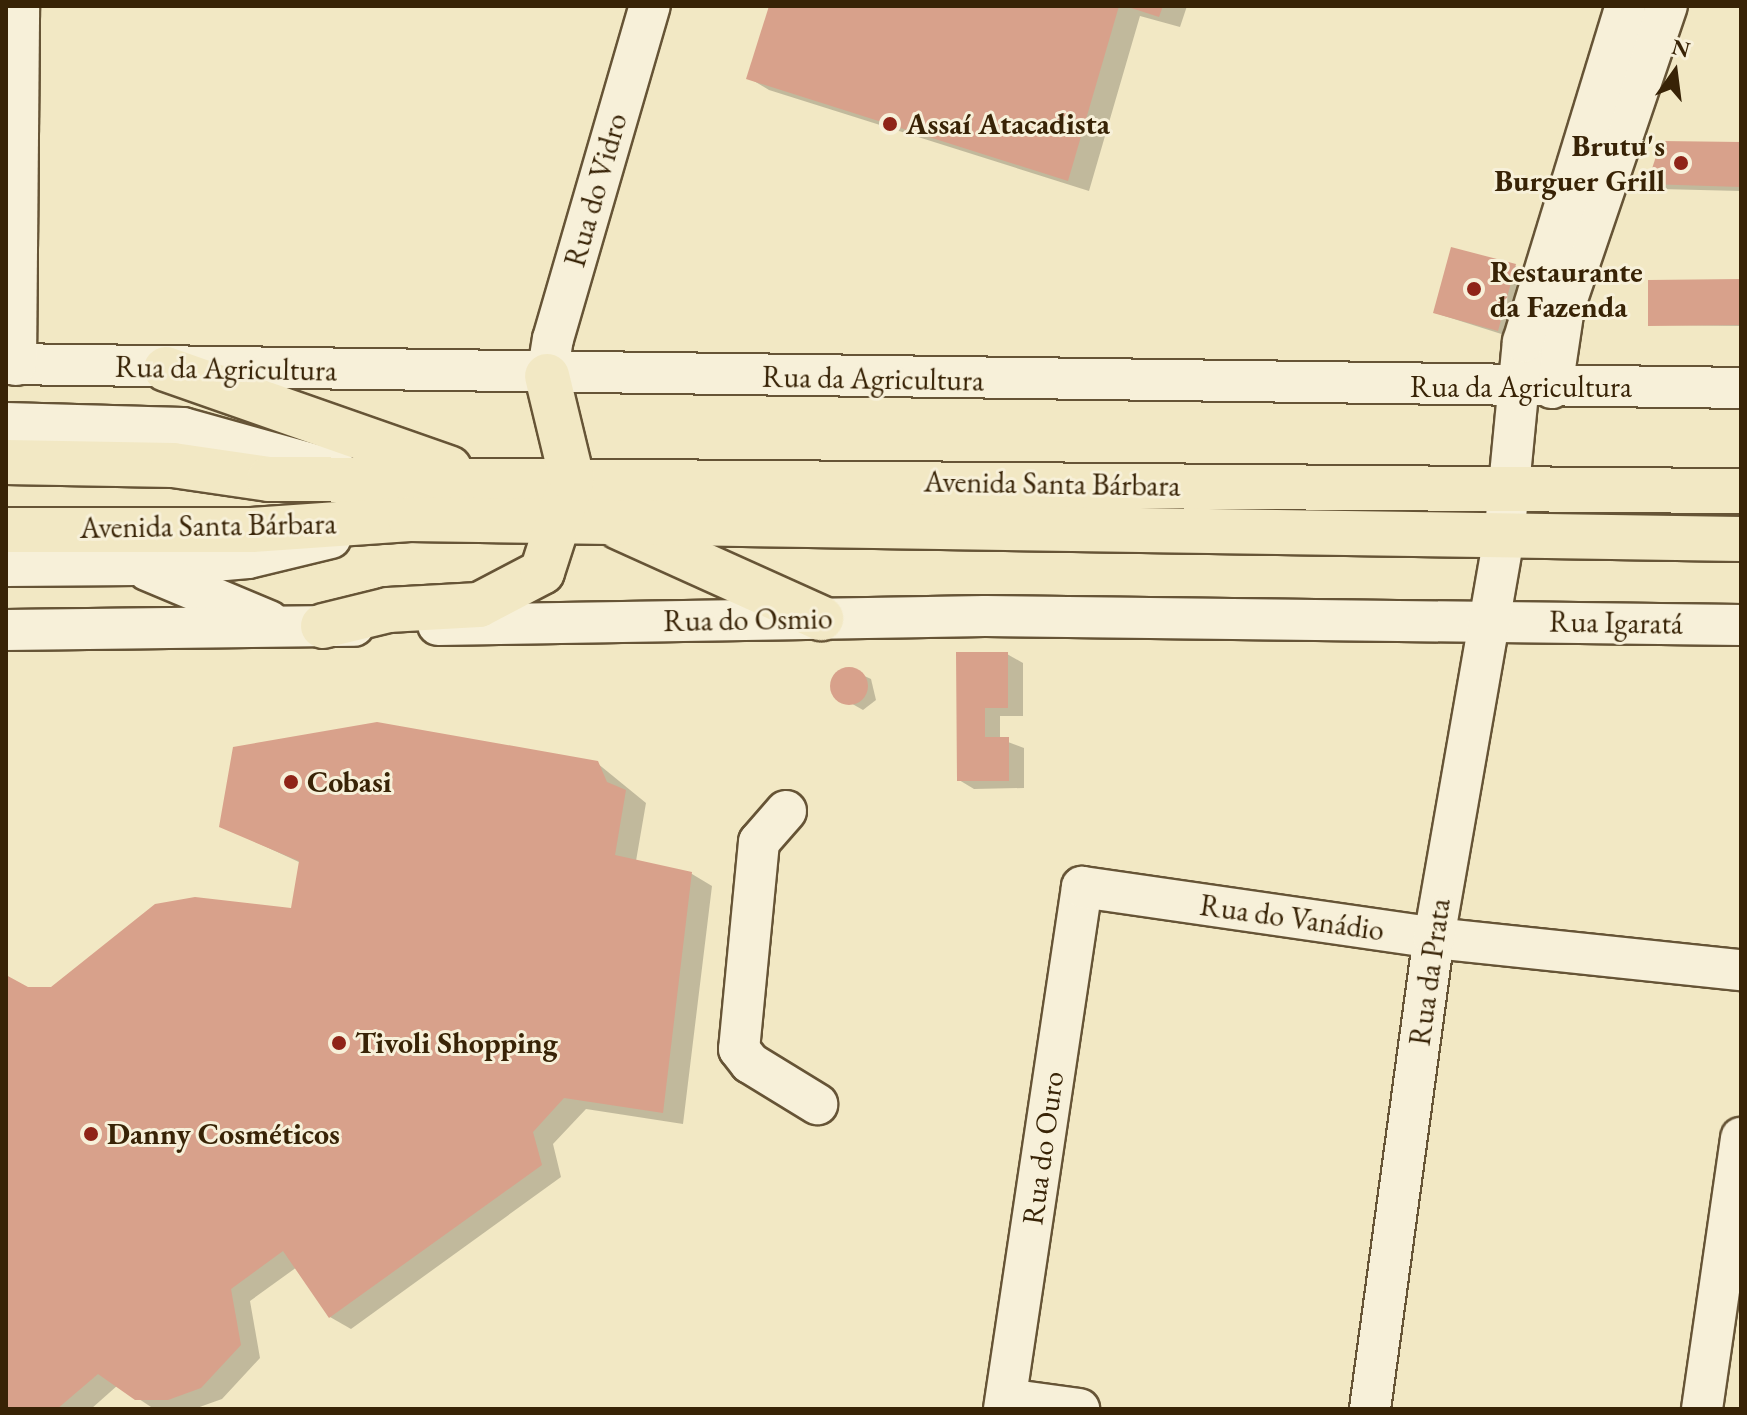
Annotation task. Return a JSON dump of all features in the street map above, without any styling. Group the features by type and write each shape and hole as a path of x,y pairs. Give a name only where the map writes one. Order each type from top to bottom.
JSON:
{"main road":[{"path":"166,369 478,478"},
{"path":"303,627 388,610 479,605 542,572 562,521 572,479 547,376"},
{"name":"Avenida Santa Bárbara","path":"6,462 173,465 269,479 478,478 1741,491"},
{"name":"Avenida Santa Bárbara","path":"6,530 252,530 410,519 1504,538 1741,539"},
{"path":"609,522 821,618"}],"street":[{"path":"11,364 19,6"},
{"name":"Rua do Vidro","path":"547,376 553,339 650,6"},
{"path":"1535,387 1531,305 1626,6"},
{"path":"1535,387 1667,6"},
{"name":"Rua da Agricultura","path":"11,364 547,376 1741,388"},
{"name":"Rua da Prata","path":"1370,1409 1434,938 1511,488 1535,387"},
{"name":"Avenida Santa Bárbara","path":"6,423 183,428 364,479"},
{"name":"Avenida Santa Bárbara","path":"6,566 136,566 248,558 410,519"},
{"name":"Avenida Santa Bárbara","path":"136,566 303,627"},
{"name":"Rua do Osmio","path":"6,630 821,618 1490,623"},
{"name":"Rua Igaratá","path":"1490,623 1741,625"},
{"path":"786,811 762,834 757,851 739,1049 750,1063 817,1104"},
{"name":"Rua do Vanádio","path":"1082,887 1434,938 1741,970"},
{"name":"Rua do Ouro","path":"1005,1404 1082,887"},
{"path":"1702,1409 1741,1138"},
{"path":"1005,1404 1079,1409"}],"building":[{"path":"769,6 1119,6 1068,181 746,79"},
{"path":"1125,6 1163,6 1159,17"},
{"name":"Brutu's Burguer Grill","path":"1661,141 1741,142 1741,187 1647,184"},
{"name":"Restaurante da Fazenda","path":"1451,247 1516,264 1498,331 1433,313"},
{"path":"1741,279 1741,325 1648,326 1648,280"},
{"path":"956,652 1008,652 1008,708 985,708 985,737 1009,737 1009,781 957,781"},
{"path":"849,667 862,673 868,686 862,699 849,705 836,699 830,686 836,673"},
{"name":"Tivoli Shopping","path":"377,722 598,761 607,782 626,790 615,855 692,872 663,1113 564,1098 533,1132 542,1165 329,1318 283,1251 231,1289 241,1345 201,1388 168,1400 135,1400 98,1374 57,1409 6,1409 6,975 28,987 51,987 155,904 195,897 291,908 299,861 219,827 233,747"}],"place":[{"name":"Assaí Atacadista","path":"890,124"},
{"name":"Brutu's Burguer Grill","path":"1681,163"},
{"name":"Restaurante da Fazenda","path":"1474,289"},
{"name":"Cobasi","path":"291,782"},
{"name":"Tivoli Shopping","path":"339,1043"},
{"name":"Danny Cosméticos","path":"91,1134"}]}
